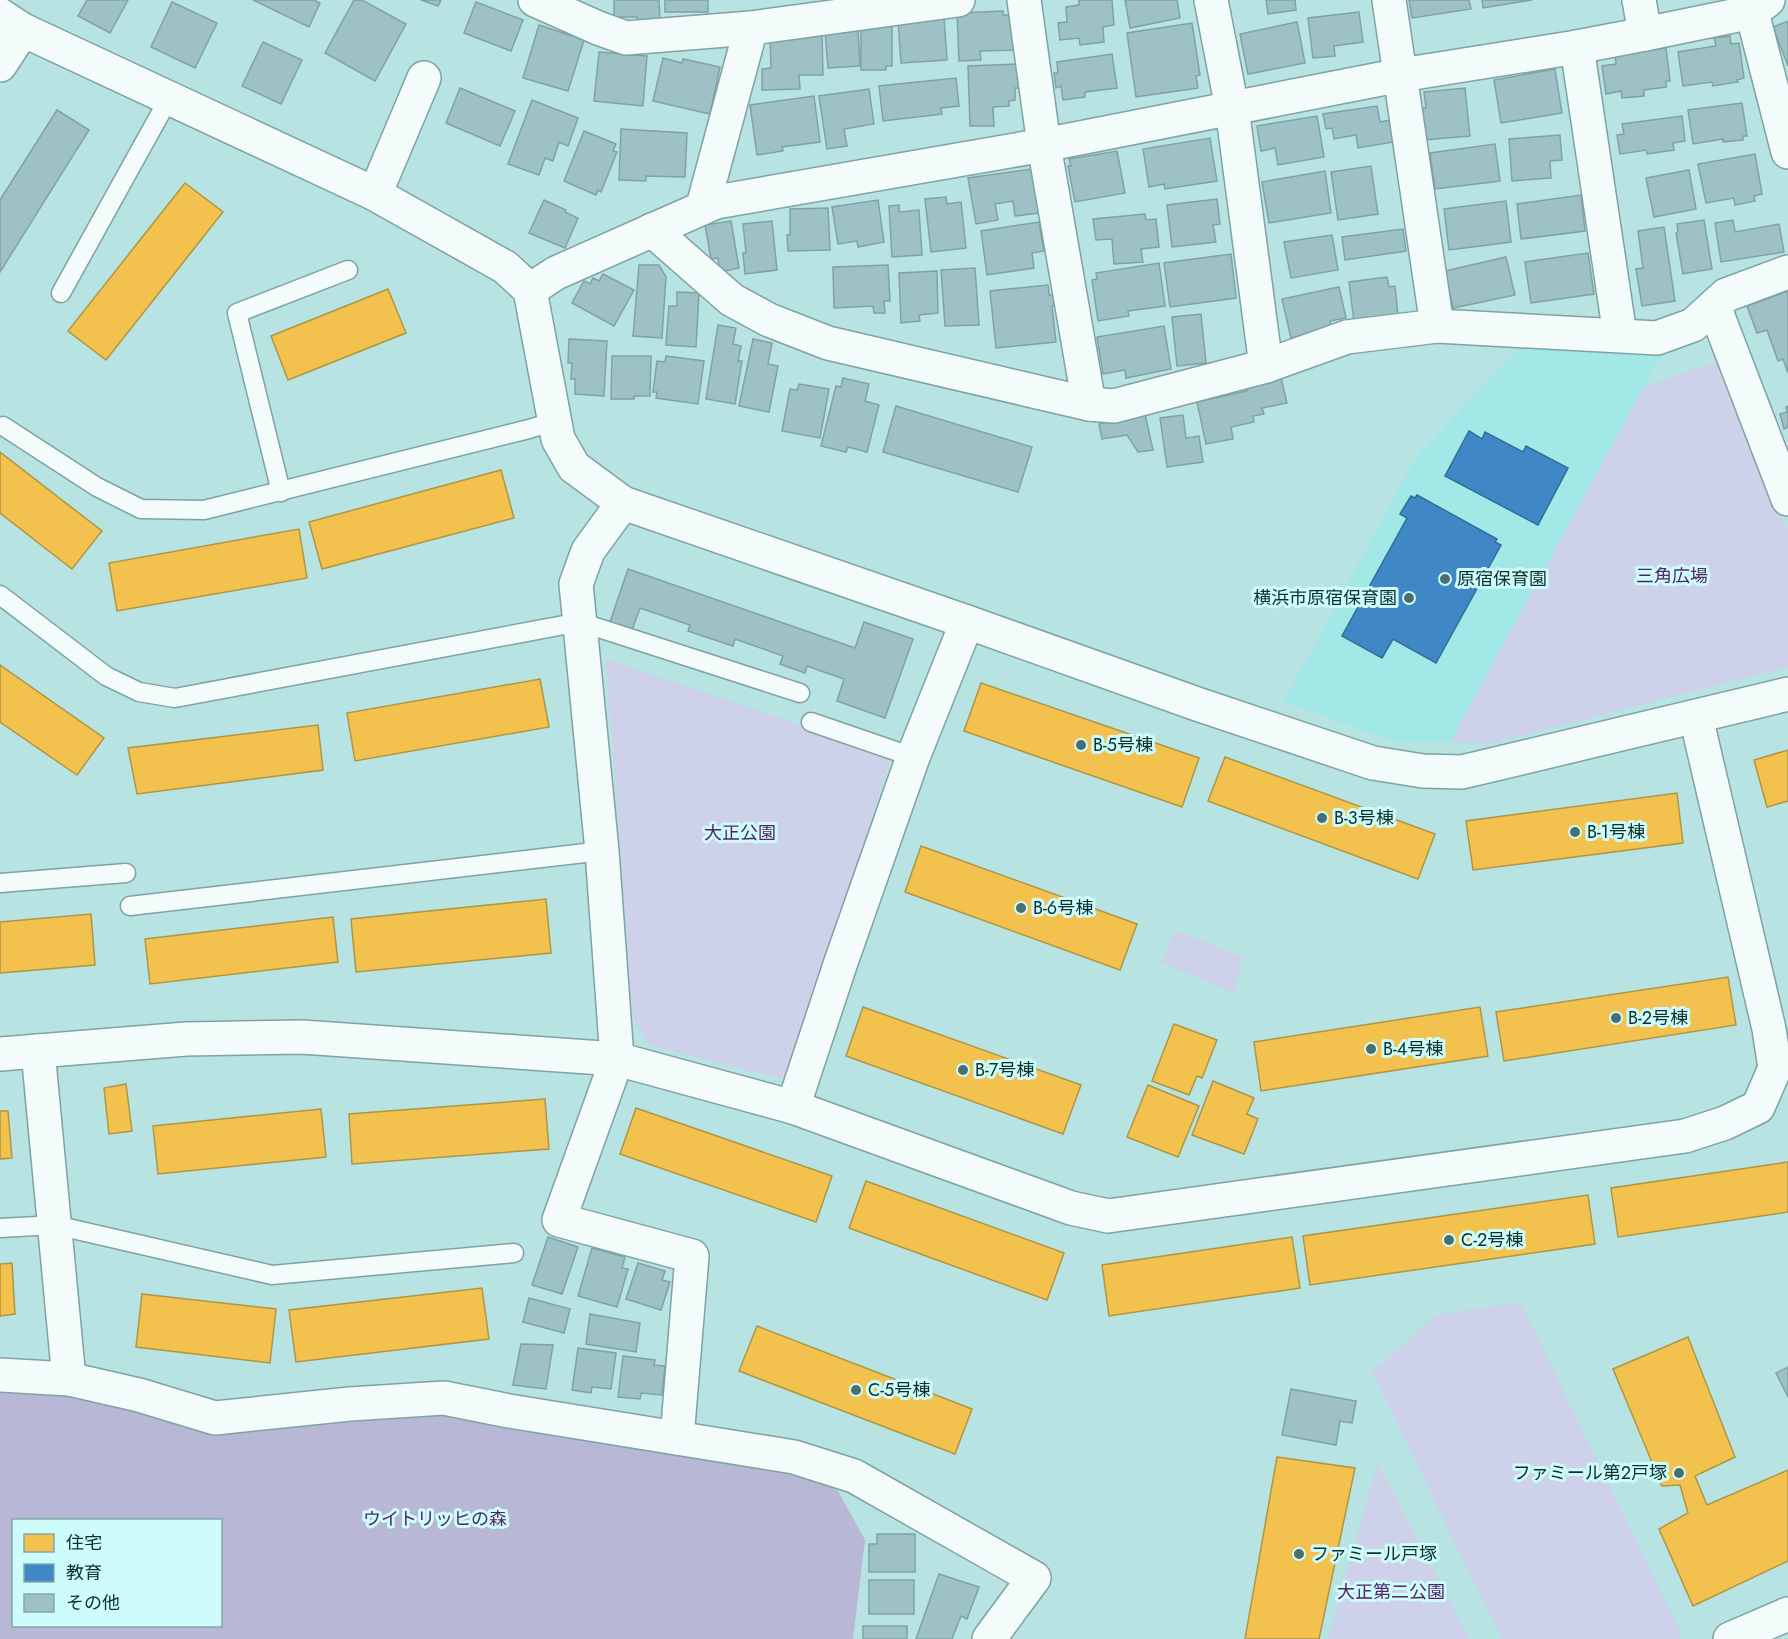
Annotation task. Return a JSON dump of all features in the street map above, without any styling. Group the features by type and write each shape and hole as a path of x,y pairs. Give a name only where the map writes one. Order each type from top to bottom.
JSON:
{"street":[{"path":"535,0 598,14 626,38 752,28 958,0"},
{"path":"1024,0 1044,145 1089,404"},
{"path":"1211,0 1232,108 1266,366"},
{"path":"1389,0 1437,326"},
{"path":"1639,0 1645,34"},
{"path":"530,290 556,273 704,206 727,200 1044,145 1401,75 1577,47 1645,34 1760,6 1788,152"},
{"path":"0,65 12,22 375,194 505,267 530,290 558,439 574,467 623,503 1197,704 1373,763 1423,771 1462,772 1788,694"},
{"path":"704,206 752,28"},
{"path":"1577,47 1620,335"},
{"path":"375,194 424,78"},
{"path":"652,230 732,300 769,320 828,343 1089,404 1114,406 1266,366 1347,337 1437,326 1657,338 1693,325 1726,295 1788,272"},
{"path":"1714,306 1788,499"},
{"path":"623,503 588,551 576,584 602,851 617,1059 560,1220 692,1256 677,1438"},
{"path":"793,1107 913,756 967,622"},
{"path":"0,1054 186,1039 302,1037 617,1059 793,1107 1071,1208 1108,1216 1685,1136 1725,1123 1758,1107 1774,1068 1769,1029 1696,717"},
{"path":"38,1051 69,1379"},
{"path":"0,1375 69,1379 139,1395 215,1418 350,1404 444,1398 509,1411 794,1457 854,1476 1034,1578 989,1639"},
{"path":"1730,1639 1788,1614"}],"lane":[{"path":"61,293 169,98"},
{"path":"281,492 237,313 348,270"},
{"path":"3,426 98,487 141,509 204,510 555,421"},
{"path":"0,595 106,676 139,692 175,698 580,622 800,693"},
{"path":"811,722 913,756"},
{"path":"130,906 602,851"},
{"path":"0,883 126,873"},
{"path":"0,1228 55,1225 272,1275 514,1253"}],"shaded area":[{"name":"原宿保育園","path":"1521,347 1664,350 1450,742 1394,741 1284,702 1416,457"}],"green space":[{"name":"三角広場","path":"1720,360 1788,532 1788,667 1494,743 1450,742 1644,387"},
{"name":"大正公園","path":"606,659 891,756 789,1081 649,1045 633,1018"},
{"path":"1175,930 1242,957 1234,993 1162,963"},
{"path":"1520,1302 1683,1637 1678,1639 1502,1639 1372,1372 1437,1315"},
{"name":"ウイトリッヒの森","path":"0,1375 215,1418 444,1398 791,1463 838,1491 865,1540 853,1639 0,1639"},
{"name":"大正第二公園","path":"1378,1463 1469,1639 1328,1639"}],"building: 住宅":[{"path":"185,183 223,212 106,360 68,331"},
{"path":"388,289 406,333 288,380 271,336"},
{"path":"0,452 102,531 72,569 0,513"},
{"path":"501,470 514,518 322,569 309,522"},
{"path":"299,529 307,578 117,611 109,563"},
{"path":"0,665 104,738 77,775 0,722"},
{"path":"540,679 549,727 355,761 347,713"},
{"name":"B-5号棟","path":"981,683 1199,758 1182,807 964,731"},
{"path":"318,725 323,770 137,794 128,748"},
{"path":"1788,750 1788,801 1767,807 1754,760"},
{"name":"B-3号棟","path":"1225,757 1435,834 1418,879 1208,801"},
{"name":"B-1号棟","path":"1677,793 1683,843 1473,870 1466,821"},
{"name":"B-6号棟","path":"921,846 1137,924 1120,970 905,892"},
{"path":"546,899 551,953 356,972 351,919"},
{"path":"91,914 95,965 0,973 0,922"},
{"path":"333,917 338,962 150,984 145,939"},
{"name":"B-2号棟","path":"1728,977 1736,1025 1504,1061 1496,1012"},
{"name":"B-7号棟","path":"863,1007 1081,1085 1063,1134 846,1056"},
{"name":"B-4号棟","path":"1480,1007 1488,1056 1261,1091 1254,1042"},
{"path":"1174,1024 1217,1040 1202,1078 1197,1076 1189,1095 1152,1081"},
{"path":"1213,1081 1254,1098 1247,1114 1258,1119 1244,1154 1192,1135"},
{"path":"126,1084 132,1131 109,1134 104,1088"},
{"path":"1148,1085 1199,1106 1178,1157 1127,1137"},
{"path":"545,1099 549,1149 352,1164 349,1114"},
{"path":"636,1108 832,1176 816,1222 620,1154"},
{"path":"321,1109 326,1157 158,1174 153,1126"},
{"path":"0,1111 8,1111 12,1158 0,1159"},
{"path":"1788,1162 1788,1212 1618,1237 1611,1188"},
{"path":"866,1181 1064,1253 1047,1300 849,1228"},
{"name":"C-2号棟","path":"1588,1195 1595,1244 1310,1285 1303,1236"},
{"path":"1292,1237 1300,1288 1109,1316 1102,1265"},
{"path":"12,1263 15,1314 0,1316 0,1264"},
{"path":"482,1288 489,1339 296,1362 289,1310"},
{"path":"142,1294 276,1309 270,1363 136,1347"},
{"name":"C-5号棟","path":"757,1326 972,1409 955,1454 739,1371"},
{"name":"ファミール第2戸塚","path":"1688,1337 1735,1457 1695,1476 1707,1505 1788,1470 1788,1561 1693,1606 1659,1529 1688,1513 1680,1485 1662,1486 1613,1369"},
{"name":"ファミール戸塚","path":"1277,1457 1355,1468 1319,1639 1245,1639"}],"building: 教育":[{"path":"1469,431 1482,439 1485,432 1523,452 1526,446 1568,468 1538,525 1445,476"},
{"path":"1417,495 1497,539 1495,542 1501,545 1436,663 1393,639 1382,658 1342,636 1407,518 1400,514 1411,496 1415,498"}],"building: その他":[{"path":"87,0 128,0 110,33 78,16"},
{"path":"253,0 314,0 320,3 309,27"},
{"path":"354,0 362,0 406,24 375,81 325,53"},
{"path":"421,0 441,0 438,6"},
{"path":"614,0 659,0 660,22 637,22 637,17 614,17"},
{"path":"665,0 708,0 708,12 665,12"},
{"path":"1079,0 1112,0 1114,25 1103,27 1104,42 1080,45 1079,38 1060,40 1058,23 1067,22 1066,7 1079,5"},
{"path":"1125,0 1177,0 1180,18 1130,28"},
{"path":"1266,0 1295,0 1296,10 1268,14"},
{"path":"1409,0 1469,0 1471,9 1412,18"},
{"path":"1482,0 1532,0 1483,8"},
{"path":"172,2 217,23 195,68 151,47"},
{"path":"476,2 523,20 511,51 464,33"},
{"path":"1003,11 1003,15 1015,15 1017,50 980,51 981,60 959,61 957,13"},
{"path":"1359,12 1363,42 1334,46 1335,56 1313,58 1308,18"},
{"path":"944,18 947,60 901,63 898,20"},
{"path":"1788,21 1788,66 1773,27"},
{"path":"1297,22 1305,63 1248,74 1240,34"},
{"path":"1192,23 1200,75 1196,76 1198,88 1136,97 1127,33"},
{"path":"539,25 584,40 568,91 523,78"},
{"path":"861,25 892,25 892,66 886,66 886,70 861,70"},
{"path":"858,29 860,66 828,68 825,31"},
{"path":"822,35 823,75 799,75 800,89 762,90 762,69 771,68 770,37"},
{"path":"1730,36 1731,44 1739,43 1744,78 1737,80 1738,82 1713,86 1712,82 1683,86 1678,52 1716,46 1714,38"},
{"path":"263,42 302,60 281,104 242,86"},
{"path":"1666,48 1670,81 1666,81 1666,87 1644,90 1644,96 1622,98 1621,91 1606,94 1602,66 1616,64 1615,54"},
{"path":"599,52 647,56 643,106 594,101"},
{"path":"1112,54 1117,88 1085,92 1085,97 1063,100 1061,86 1056,88 1054,73 1058,73 1057,62"},
{"path":"663,58 682,63 683,59 720,67 710,114 653,101"},
{"path":"1020,64 1021,88 1015,88 1015,100 1009,101 1009,106 993,107 994,126 970,126 968,66"},
{"path":"1555,69 1562,113 1501,123 1494,80"},
{"path":"956,78 959,106 941,108 942,114 883,121 879,86"},
{"path":"460,88 515,111 500,146 446,123"},
{"path":"1465,88 1470,136 1424,140 1421,108 1426,108 1424,92"},
{"path":"869,89 874,124 844,129 847,146 827,149 819,96"},
{"path":"814,96 820,142 782,147 783,151 757,155 750,105"},
{"path":"532,100 578,118 568,146 559,142 553,161 545,158 539,175 508,164"},
{"path":"1742,103 1747,136 1743,136 1743,140 1723,142 1723,139 1693,144 1688,110"},
{"path":"1377,106 1380,122 1391,120 1394,142 1358,148 1356,135 1334,139 1332,128 1326,129 1323,114"},
{"path":"57,110 89,130 0,272 0,200"},
{"path":"1317,116 1324,157 1278,165 1275,148 1261,151 1257,126"},
{"path":"1682,116 1685,141 1673,143 1674,150 1647,154 1646,150 1620,154 1617,135 1624,134 1622,124"},
{"path":"621,129 687,133 685,177 646,176 646,181 619,180"},
{"path":"584,131 616,144 613,151 617,152 601,192 598,190 596,195 564,181"},
{"path":"1560,135 1562,160 1550,161 1551,178 1512,181 1509,139"},
{"path":"1210,138 1217,181 1165,189 1164,184 1149,187 1143,149"},
{"path":"1495,144 1500,181 1435,189 1430,153"},
{"path":"1117,151 1125,193 1075,202 1068,166 1071,166 1069,159"},
{"path":"1755,154 1762,194 1754,196 1755,201 1735,205 1734,198 1706,203 1698,164"},
{"path":"1371,166 1378,214 1338,220 1331,172"},
{"path":"1032,169 1039,213 1015,216 1013,201 995,204 998,220 976,224 968,178"},
{"path":"1689,170 1696,209 1654,217 1646,178"},
{"path":"1325,171 1331,213 1269,223 1262,182"},
{"path":"1581,195 1585,231 1521,239 1517,204"},
{"path":"946,197 947,204 961,202 966,248 931,252 925,199"},
{"path":"1217,199 1220,224 1213,225 1216,242 1172,247 1167,205"},
{"path":"544,200 578,218 565,248 529,233"},
{"path":"878,200 884,242 858,247 857,241 838,244 832,207"},
{"path":"1506,201 1511,242 1449,250 1444,209"},
{"path":"899,205 899,212 919,210 922,255 892,257 889,206"},
{"path":"828,208 830,250 788,251 790,209"},
{"path":"1145,214 1146,220 1156,219 1159,247 1141,249 1143,262 1114,264 1112,239 1096,240 1093,219"},
{"path":"1704,220 1712,269 1683,274 1676,233 1678,232 1677,224"},
{"path":"1733,220 1735,232 1779,224 1784,252 1721,262 1715,223"},
{"path":"731,221 739,268 720,272 718,258 711,259 705,225"},
{"path":"772,221 777,270 745,274 743,253 746,253 743,224"},
{"path":"1039,222 1044,251 1032,253 1034,268 987,275 981,231"},
{"path":"1664,227 1675,301 1642,306 1636,269 1643,268 1638,231"},
{"path":"1403,229 1406,251 1345,260 1342,237"},
{"path":"1332,235 1338,270 1291,278 1284,242"},
{"path":"1588,253 1594,294 1531,303 1525,262"},
{"path":"1231,254 1236,298 1170,307 1164,263"},
{"path":"1506,257 1515,295 1453,308 1445,271"},
{"path":"1159,263 1165,306 1128,311 1129,316 1098,321 1092,280 1097,279 1096,273"},
{"path":"639,265 659,265 666,277 662,338 633,336"},
{"path":"888,265 890,301 884,301 885,313 874,313 873,306 834,308 833,267"},
{"path":"975,268 979,325 945,326 941,270"},
{"path":"937,271 938,313 919,315 920,321 901,323 899,273"},
{"path":"603,274 634,290 614,326 572,303 584,281 590,284 593,278 599,281"},
{"path":"1387,277 1389,287 1395,286 1398,316 1354,322 1349,282"},
{"path":"1048,285 1049,295 1055,295 1056,306 1052,306 1056,342 996,348 990,291"},
{"path":"1339,287 1346,318 1330,321 1332,329 1291,338 1282,299"},
{"path":"1788,291 1788,373 1783,359 1778,361 1767,330 1757,333 1747,306"},
{"path":"677,292 699,293 696,347 666,345 669,306 677,306"},
{"path":"1201,314 1206,363 1177,366 1172,317"},
{"path":"718,325 736,328 733,344 741,346 738,361 742,361 735,404 706,399"},
{"path":"1164,326 1171,369 1126,378 1125,370 1103,374 1097,337"},
{"path":"569,339 607,341 604,396 575,394 575,379 571,379 572,363 568,363"},
{"path":"753,339 772,343 768,364 778,366 769,412 739,406"},
{"path":"612,356 651,356 650,396 611,399"},
{"path":"666,356 704,361 698,404 656,398 657,392 653,392 657,361 665,362"},
{"path":"843,378 869,384 865,401 879,405 867,452 848,447 846,452 821,446 836,386 841,387"},
{"path":"1281,378 1287,403 1262,408 1264,414 1253,416 1254,422 1231,427 1233,439 1206,444 1197,402 1247,391 1246,385"},
{"path":"799,384 829,389 820,438 782,431 790,389 797,390"},
{"path":"896,406 1032,447 1018,492 883,452"},
{"path":"1788,406 1788,427 1784,429 1780,414 1787,412 1786,407"},
{"path":"1145,414 1153,450 1138,452 1127,435 1102,439 1099,424"},
{"path":"1183,415 1186,438 1199,436 1203,462 1167,467 1160,418"},
{"path":"628,569 855,648 864,622 913,639 885,718 837,701 844,679 807,666 805,673 780,664 783,656 735,639 733,646 688,631 690,625 640,608 632,630 610,622"},
{"path":"548,1237 578,1247 562,1294 532,1285"},
{"path":"592,1248 625,1257 622,1268 628,1269 617,1307 578,1296"},
{"path":"638,1263 665,1271 662,1280 670,1282 661,1310 626,1299"},
{"path":"529,1298 570,1309 564,1333 523,1322"},
{"path":"590,1314 640,1323 636,1352 586,1344"},
{"path":"521,1344 553,1345 546,1389 513,1385"},
{"path":"578,1348 616,1353 611,1389 592,1387 591,1393 572,1390"},
{"path":"623,1356 655,1360 654,1365 665,1366 662,1395 641,1393 640,1399 618,1397"},
{"path":"1788,1367 1788,1397 1776,1373"},
{"path":"1291,1389 1356,1401 1352,1423 1340,1421 1336,1445 1282,1435"},
{"path":"877,1534 915,1534 915,1572 869,1572 869,1544 877,1544"},
{"path":"939,1574 979,1587 967,1619 961,1616 952,1639 916,1639"},
{"path":"869,1580 914,1580 914,1614 869,1614"},
{"path":"863,1626 907,1626 907,1639 863,1639"}],"place":[{"name":"原宿保育園","path":"1445,579"},
{"name":"横浜市原宿保育園","path":"1409,598"},
{"name":"B-5号棟","path":"1081,745"},
{"name":"B-3号棟","path":"1322,818"},
{"name":"B-1号棟","path":"1575,832"},
{"name":"B-6号棟","path":"1021,908"},
{"name":"B-2号棟","path":"1616,1018"},
{"name":"B-4号棟","path":"1371,1049"},
{"name":"B-7号棟","path":"963,1070"},
{"name":"C-2号棟","path":"1449,1240"},
{"name":"C-5号棟","path":"856,1390"},
{"name":"ファミール第2戸塚","path":"1679,1473"},
{"name":"ファミール戸塚","path":"1299,1554"}]}
